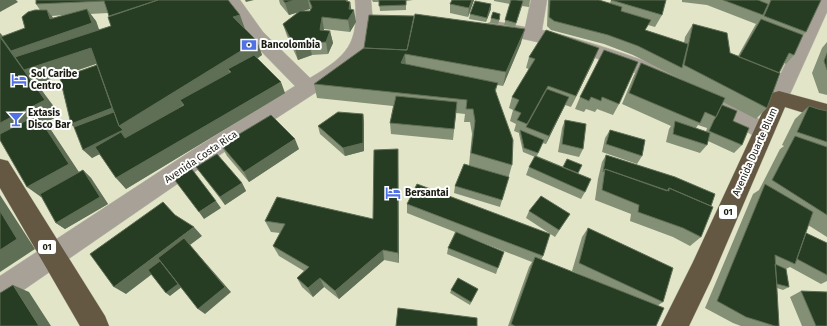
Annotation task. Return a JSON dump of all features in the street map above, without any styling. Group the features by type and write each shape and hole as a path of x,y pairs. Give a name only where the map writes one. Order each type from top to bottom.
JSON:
{"highway":[{"path":"779,98 827,112"},
{"name":"Avenida Duarte Blum","path":"675,326 702,271 779,98"},
{"name":"01","path":"0,168 94,326"}],"street":[{"path":"232,0 254,33 278,59 308,87"},
{"name":"Avenida Costa Rica","path":"0,291 274,108 331,74 348,61 359,47 364,33 373,22 363,0"},
{"path":"533,33 539,0"},
{"name":"Avenida Duarte Blum","path":"779,98 824,0"},
{"path":"480,25 533,33 607,53 690,89 764,132"}],"building":[{"path":"36,0 158,0 109,16 104,1 36,4"},
{"path":"158,0 228,0 240,15 233,17 257,41 119,126 91,48 24,70 15,57 111,26 108,17"},
{"path":"283,0 295,0 285,3"},
{"path":"309,0 346,0 350,2 349,9 354,10 348,20 322,17 320,30 330,31 326,42 309,43 295,48 283,24 300,11 310,11 312,7"},
{"path":"379,0 406,0 406,5 379,6"},
{"path":"452,0 472,0 469,8 450,4"},
{"path":"511,0 523,1 516,23 505,20"},
{"path":"550,0 599,0 622,7 621,11 651,20 645,30 688,44 682,68 638,46 608,35 554,21 549,17"},
{"path":"611,0 666,0 662,15"},
{"path":"723,0 758,0 768,4 763,15"},
{"path":"771,0 821,0 806,32 764,16"},
{"path":"475,1 491,4 487,18 470,14"},
{"path":"87,9 92,23 11,51 1,37 25,28 22,17 28,12 35,10 47,10 50,19"},
{"path":"493,12 500,14 499,20 491,18"},
{"path":"415,14 525,29 506,72 405,54 401,63 498,83 495,90 513,140 512,165 471,153 475,121 473,109 466,109 467,100 314,84 364,48 407,50"},
{"path":"369,15 414,16 407,50 364,48"},
{"path":"761,19 803,35 794,55 789,53 779,73 739,57"},
{"path":"693,24 727,33 730,53 780,73 767,108 684,65"},
{"path":"546,30 599,48 576,96 548,86 527,124 517,120 521,113 514,110 519,100 512,97 535,59 529,57"},
{"path":"0,37 45,100 0,123"},
{"path":"604,50 638,62 619,104 602,97 601,101 591,97 589,101 580,97"},
{"path":"827,53 827,70 824,61"},
{"path":"254,55 281,82 116,178 95,147 121,132 125,138 184,105 180,100 231,72 228,69"},
{"path":"641,63 725,98 716,117 705,112 700,123 629,93"},
{"path":"97,65 112,108 71,124 60,78"},
{"path":"547,89 569,97 549,136 526,127"},
{"path":"396,96 457,102 454,129 390,123"},
{"path":"722,105 737,111 733,121 749,128 742,145 709,131"},
{"path":"809,106 827,111 827,142 797,132"},
{"path":"114,112 119,126 123,130 83,150 74,127"},
{"path":"338,112 363,114 363,143 343,148 318,126"},
{"path":"37,115 69,164 27,187 0,140 0,134"},
{"path":"271,115 295,139 244,172 221,145"},
{"path":"565,120 586,124 583,149 562,144"},
{"path":"675,121 710,133 707,145 673,134"},
{"path":"520,130 544,140 538,153 524,148"},
{"path":"610,130 645,140 642,156 606,144"},
{"path":"795,136 827,147 827,215 772,180"},
{"path":"398,149 398,253 383,250 335,291 320,278 308,288 297,278 309,267 273,246 285,224 265,221 277,197 373,219 374,150"},
{"path":"217,154 242,183 220,197 196,167"},
{"path":"606,155 675,177 715,194 711,206 669,188 667,191 605,169 603,172"},
{"path":"535,156 591,179 585,192 529,167"},
{"path":"567,159 582,165 578,173 563,167"},
{"path":"464,164 509,177 502,200 455,186"},
{"path":"191,168 216,201 199,212 174,179"},
{"path":"605,169 669,191 669,188 713,207 701,237 683,228 638,212 639,205 602,190"},
{"path":"83,170 100,197 56,223 40,194"},
{"path":"417,184 550,234 543,256 407,204"},
{"path":"765,184 813,212 795,264 775,255 779,326 746,317 717,301"},
{"path":"541,196 570,214 559,230 529,211"},
{"path":"163,202 175,215 194,227 114,287 90,254"},
{"path":"0,211 17,239 0,250"},
{"path":"588,228 673,268 663,302 579,263"},
{"path":"456,232 504,252 498,268 448,248"},
{"path":"806,233 827,243 827,275 797,259"},
{"path":"184,238 225,287 198,309 158,258"},
{"path":"535,257 664,308 656,326 515,326 511,324"},
{"path":"160,261 178,284 166,293 148,270"},
{"path":"775,264 786,269 789,287 777,284"},
{"path":"458,278 478,289 471,302 451,290"},
{"path":"13,285 39,326 0,326 0,293"},
{"path":"801,291 827,292 827,326 816,326"},
{"path":"398,308 477,318 477,326 396,326"}],"place":[{"name":"Bancolombia","path":"249,45"},
{"name":"Sol Caribe Centro","path":"19,80"},
{"name":"Extasis Disco Bar","path":"16,119"},
{"name":"Bersantai","path":"393,193"}]}
